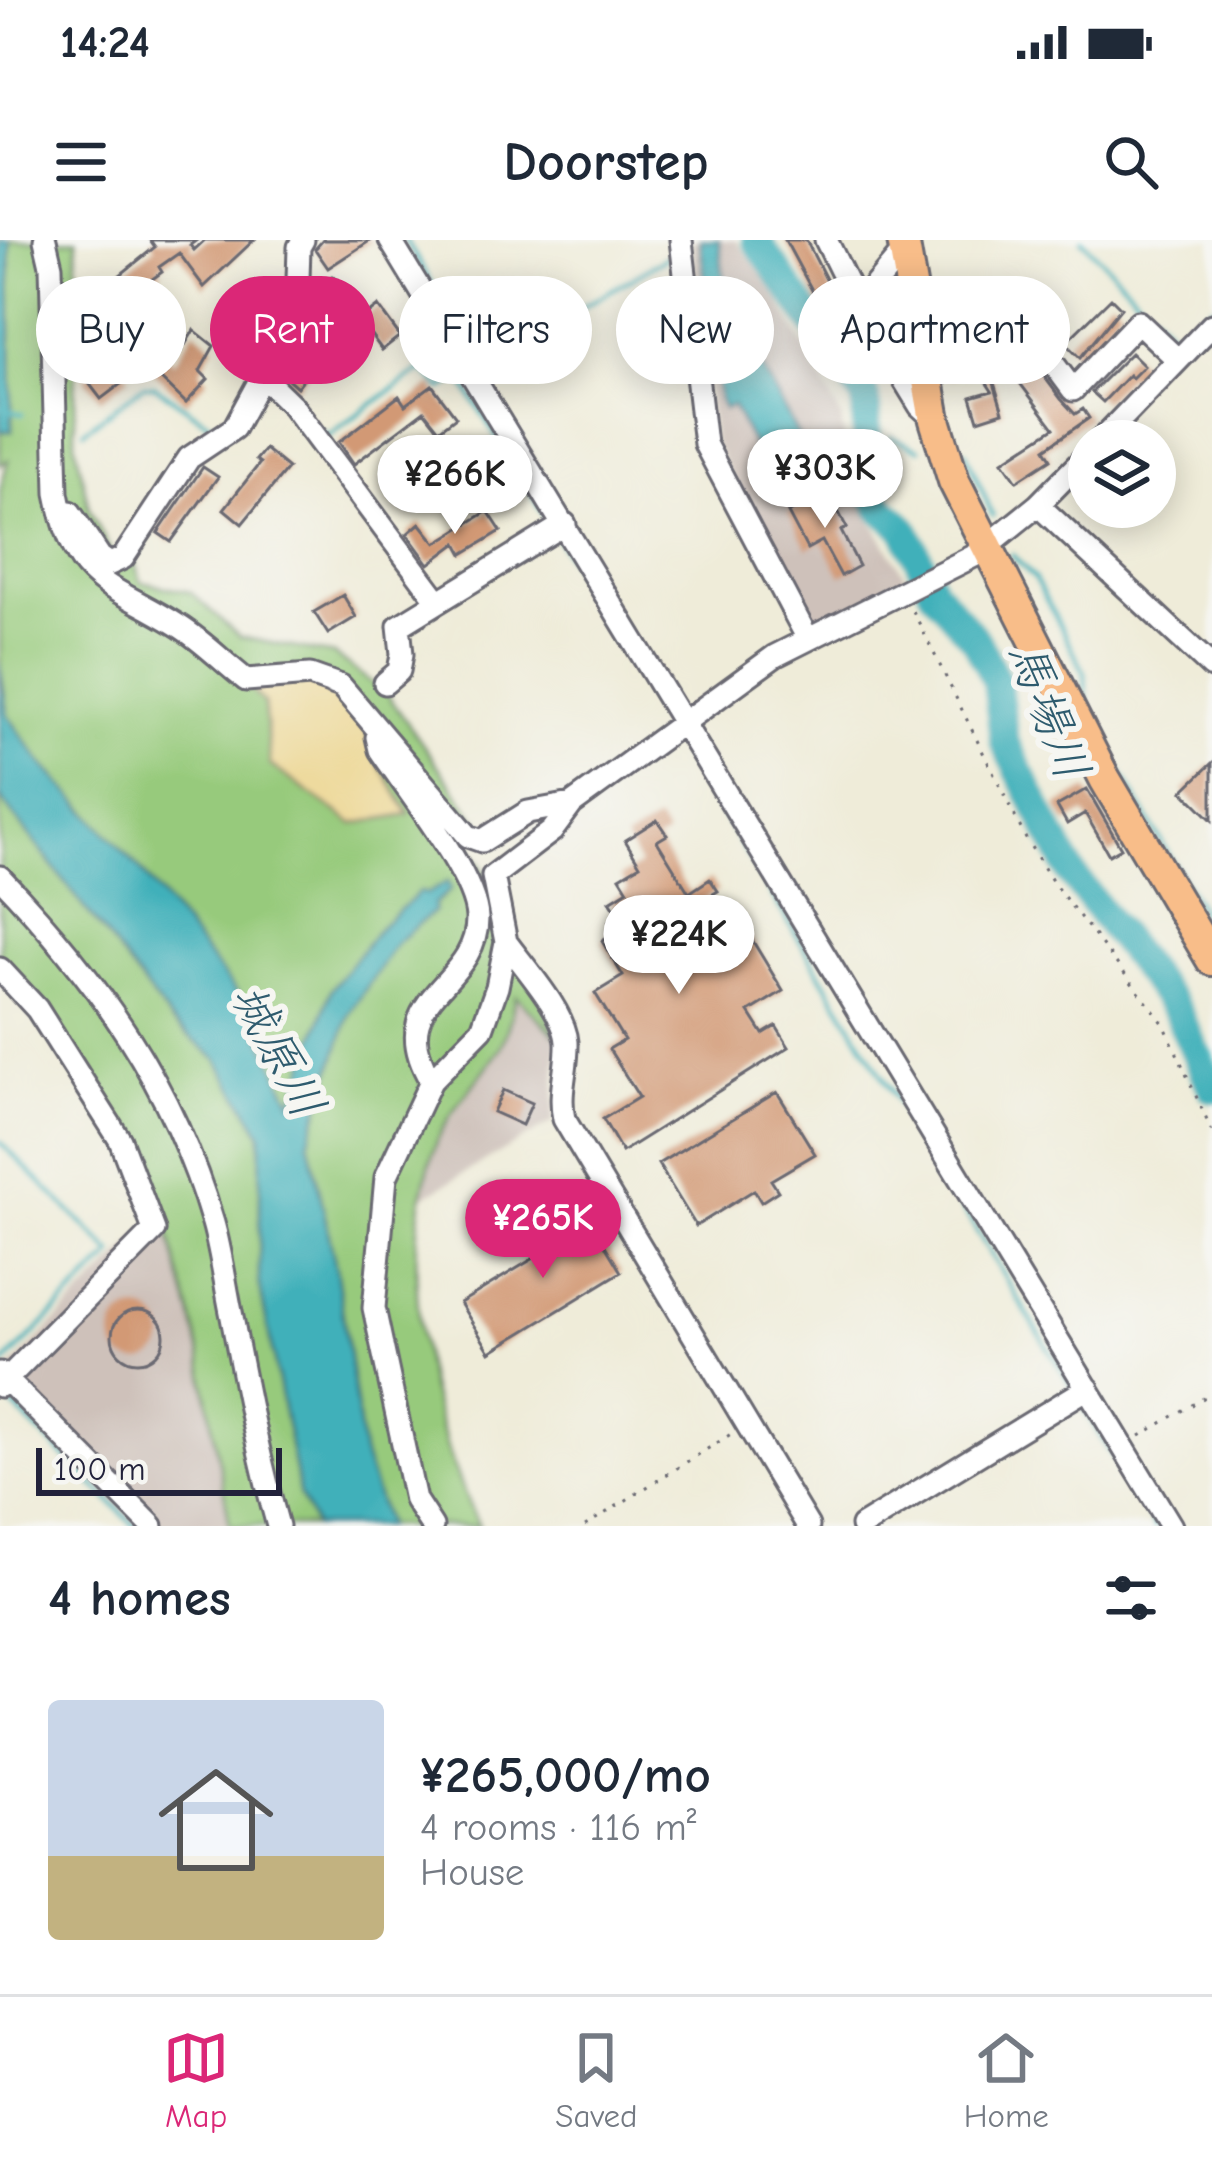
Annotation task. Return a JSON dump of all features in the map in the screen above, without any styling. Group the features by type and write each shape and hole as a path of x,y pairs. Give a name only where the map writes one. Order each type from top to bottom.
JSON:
{"main road":[{"path":"907,243 912,276"},
{"path":"928,384 954,481 1105,778 1212,960"}],"street":[{"path":"45,240 51,266 57,494 63,524 85,567 114,593 179,626 246,680 310,675 341,686 468,836 482,841 528,812 572,804"},
{"path":"298,276 303,240"},
{"path":"390,240 1171,1526"},
{"path":"681,240 705,444 808,639"},
{"path":"826,240 844,276"},
{"path":"881,276 907,243"},
{"path":"1069,384 1073,390 1138,322 1178,360"},
{"path":"1120,420 1212,325"},
{"path":"57,494 100,557 110,564 123,558 190,458 234,428 258,384"},
{"path":"270,384 292,405 438,601"},
{"path":"906,384 935,420"},
{"path":"432,1526 416,1500 374,1308 386,1177 430,1081 482,1029 506,942 494,876 552,831 572,804 775,656 976,555 1068,474"},
{"path":"1038,505 1212,667"},
{"path":"385,683 399,671 399,626 565,524"},
{"path":"373,721 380,750 472,889 477,921 467,956 420,1012 415,1055 430,1081"},
{"path":"0,877 60,940 128,1029 177,1124 214,1224 261,1465 278,1526"},
{"path":"506,942 561,1021 567,1040 560,1100 564,1119 808,1526"},
{"path":"0,969 37,1010 120,1140 154,1230 2,1379 152,1526"},
{"path":"862,1526 1088,1388"}],"path":[{"path":"903,592 1026,839 1054,884 1164,1024 1212,1132"},
{"path":"1123,1447 1212,1393"},
{"path":"585,1526 747,1424"}],"shaded area":[{"path":"736,240 763,276 696,276 692,242"},
{"path":"774,291 798,336 798,384 823,384 841,417 850,484 907,579 819,626 808,622 713,441 707,384 774,384"},
{"path":"516,995 558,1038 553,1122 420,1199 439,1136 503,1044"},
{"path":"163,1213 197,1335 230,1526 139,1526 0,1378"}],"green space":[{"path":"10,240 77,240 77,276 36,276 36,384 76,384 75,441 89,509 112,554 134,561 141,582 190,592 240,637 334,655 387,694 478,822 469,847 489,878 504,878 516,947 558,1038 516,996 499,1049 437,1141 424,1187 418,1235 417,1286 430,1387 443,1436 479,1526 387,1526 363,1454 336,1268 309,1141 349,1014 397,941 434,911 434,904 451,889 332,990 292,1105 245,1003 139,868 41,762 7,714 0,664 0,490 8,460 0,465 0,431 12,431","holes":["251,688 409,814 271,765 264,703"]},
{"path":"0,797 172,1022 217,1059 261,1133 259,1282 300,1496 315,1526 230,1526 197,1335 163,1213 43,1002 0,956"}],"sand":[{"path":"313,681 333,689 365,724 373,753 409,814 353,824 270,765 264,703 249,687"}],"water":[{"path":"0,240 10,242 12,431 0,431"},
{"path":"700,240 719,240 723,276 704,276"},
{"path":"717,384 771,384 807,453 801,473 809,488 795,495 788,480 768,474 732,405 724,409"},
{"path":"0,664 7,714 41,762 139,868 246,1004 292,1103 331,990 380,927 420,892 427,894 447,882 451,889 434,904 434,911 397,942 349,1014 309,1141 336,1268 363,1454 387,1526 315,1526 300,1496 259,1282 261,1133 217,1059 172,1022 0,797"}],"building":[{"path":"150,240 197,240 190,245 194,250 205,240 254,240 216,276 210,276 204,287 179,253 159,267 162,272 156,276 119,276 155,247"},
{"path":"323,240 371,240 328,268 315,249"},
{"path":"785,240 806,240 824,276 804,276"},
{"path":"1111,298 1121,308 1080,358 1070,348 1070,338"},
{"path":"378,306 399,335 382,350 375,340"},
{"path":"194,330 210,343 200,371 208,379 186,403 166,384 186,384 186,343"},
{"path":"1131,353 1144,366 1103,402 1092,392"},
{"path":"90,384 121,384 101,399"},
{"path":"987,384 994,384 1003,412 978,420 971,397 992,391"},
{"path":"1021,384 1050,384 1075,414 1083,409 1089,418 1068,420 1068,433 1045,449 1051,459 1017,481 1003,461 1054,428"},
{"path":"432,385 456,417 439,430 424,411 354,464 339,442 399,396 405,405"},
{"path":"265,449 288,468 242,524 224,509 260,463 256,460"},
{"path":"464,450 476,470 430,498 418,478"},
{"path":"203,467 218,477 171,542 158,533"},
{"path":"828,492 847,528 841,531 859,566 841,576 822,541 807,549 788,513"},
{"path":"488,511 501,531 463,554 457,543 429,564 407,534 420,523 436,543"},
{"path":"343,595 356,617 328,634 314,612"},
{"path":"1212,763 1212,820 1183,791"},
{"path":"1087,789 1121,848 1109,855 1085,813 1067,824 1057,806"},
{"path":"657,820 667,835 657,841 689,893 710,879 718,891 696,904 705,919 695,924 708,946 743,925 783,991 749,1012 763,1034 776,1026 789,1047 622,1152 603,1119 639,1097 609,1049 624,1040 595,993 623,976 602,941 616,933 609,922 619,915 610,901 628,890 620,877 640,865 625,840"},
{"path":"503,1090 532,1103 522,1125 493,1112"},
{"path":"777,1092 815,1154 771,1180 778,1191 761,1202 754,1190 696,1226 658,1164"},
{"path":"583,1209 621,1272 490,1352 460,1303 549,1249 532,1221 548,1212 556,1225"},
{"path":"138,1310 157,1317 164,1336 157,1355 138,1362 119,1355 112,1336 119,1317"}],"waterway":[{"path":"405,240 483,365 668,257"},
{"name":"馬場川","path":"756,240 866,398 867,481 881,508 905,529 933,590 977,642 997,682 1004,741 1071,873 1177,1011 1212,1088"},
{"path":"1082,240 1179,340 1212,306"},
{"path":"324,432 327,436 422,369 442,389 461,379 551,526"},
{"path":"84,431 143,386 154,386 216,428"},
{"path":"0,408 22,414"},
{"path":"867,427 880,432"},
{"path":"891,437 919,449"},
{"path":"965,451 993,516"},
{"path":"556,536 667,719"},
{"path":"1012,555 1035,579 1085,673 1087,714"},
{"path":"1099,734 1203,914 1212,910"},
{"path":"679,742 1071,1386"},
{"path":"0,1142 113,1254 4,1364"},
{"path":"3,1396 135,1526"},
{"path":"1082,1406 1155,1526"}],"water label":[{"name":"城原川","path":"279,1050"}]}
